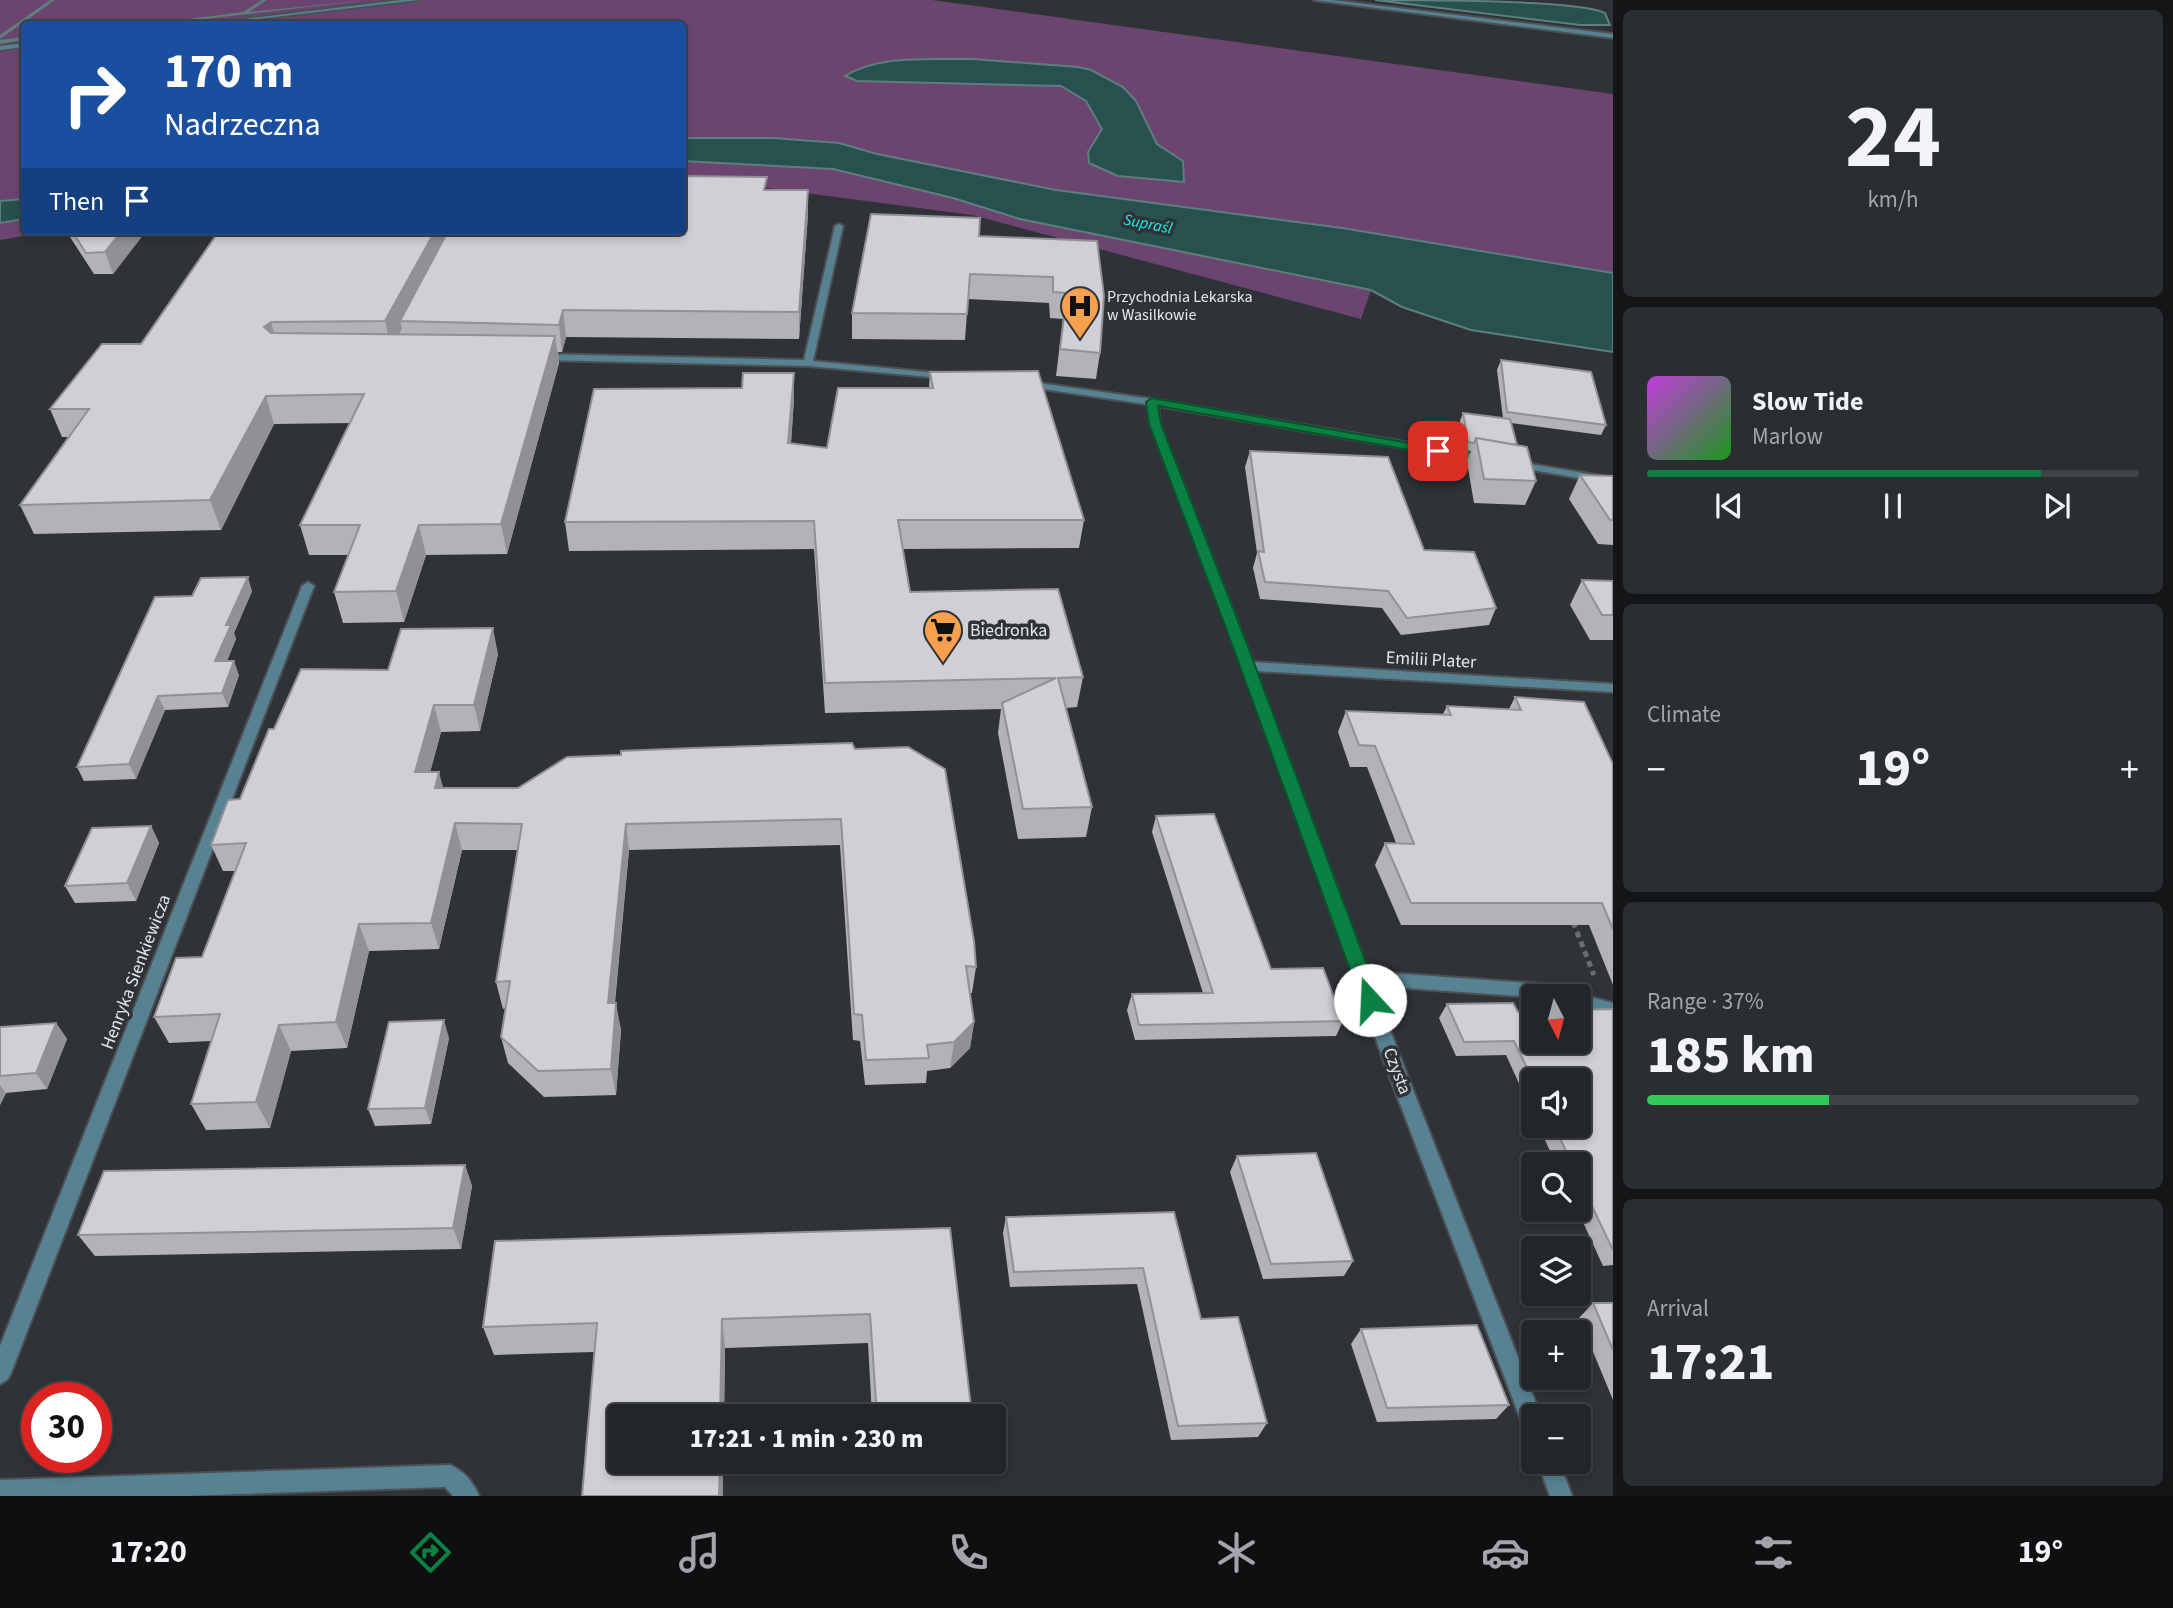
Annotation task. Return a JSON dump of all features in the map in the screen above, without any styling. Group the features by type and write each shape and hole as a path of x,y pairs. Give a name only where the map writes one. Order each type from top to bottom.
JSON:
{"street":[{"path":"231,21 416,0"},
{"path":"1317,0 1613,36"},
{"path":"0,48 21,45"},
{"path":"808,363 839,226"},
{"path":"533,357 808,363 959,377"},
{"path":"1014,383 1152,402 1613,481"},
{"name":"Czysta","path":"1152,402 1155,424 1248,666 1362,978 1526,1404"},
{"name":"Henryka Sienkiewicza","path":"0,1373 308,586"},
{"name":"Emilii Plater","path":"1248,666 1613,688"},
{"path":"1362,978 1521,989"},
{"path":"1591,1003 1610,1010"},
{"path":"1553,1474 1561,1496"},
{"path":"0,1491 450,1476 468,1496"}],"path":[{"path":"1572,921 1610,1010"}],"shaded area":[{"path":"0,0 932,0 1613,94 1613,275 1041,192 686,148 686,21 21,21 21,212 0,217"},
{"path":"686,161 833,169 953,198 1020,219 1371,290 1361,319 972,215 707,180 686,180"},
{"path":"21,220 21,235 29,235 0,240 0,223"}],"water":[{"path":"1375,0 1565,5 1605,13 1610,25 1580,25"},
{"path":"972,59 1078,67 1091,70 1123,87 1136,101 1157,144 1183,161 1184,182 1118,176 1089,163 1088,152 1102,129 1086,101 1061,86 857,81 845,76 874,64 890,61"},
{"name":"Supraśl","path":"686,138 773,138 839,143 877,154 1056,190 1342,228 1613,273 1613,352 1471,330 1402,307 1371,290 1020,219 953,198 833,169 686,161"},
{"path":"21,199 21,220 0,223 0,201"}],"building":[{"path":"686,176 767,177 764,190 808,190 799,312 563,310 559,325 400,321 446,235 686,235"},
{"path":"871,214 980,218 979,236 1097,241 1104,296 1100,353 1060,349 1067,293 1053,292 1053,277 970,274 967,314 852,313"},
{"path":"75,235 119,235 105,252 86,253"},
{"path":"216,235 433,235 385,321 271,322 264,327 271,333 555,336 501,524 419,525 396,591 334,592 360,525 300,525 364,394 266,396 210,500 20,505 89,409 50,409 102,344 141,344"},
{"path":"1501,360 1591,372 1606,425 1507,412"},
{"path":"1038,371 1084,520 898,520 910,592 1058,589 1083,677 1058,678 1092,807 1023,809 1002,703 1056,678 825,683 814,521 565,522 594,389 742,388 743,373 794,373 788,443 827,448 838,388 933,388 930,372"},
{"path":"1463,413 1510,419 1517,445 1476,438 1474,443 1468,442"},
{"path":"1476,438 1527,447 1536,481 1484,479"},
{"path":"1250,451 1388,457 1424,550 1474,552 1496,608 1407,618 1388,591 1265,582 1258,551 1264,552"},
{"path":"1580,475 1613,476 1613,520 1610,520"},
{"path":"248,577 226,625 231,625 215,661 234,661 222,693 158,696 129,764 77,767 155,597 192,596 201,578"},
{"path":"1582,580 1613,581 1613,615 1602,615"},
{"path":"493,628 474,705 434,705 415,772 439,772 435,788 518,788 567,757 621,755 621,751 693,748 852,743 855,749 908,747 945,769 974,941 976,967 966,966 974,1022 954,1042 927,1045 929,1058 866,1060 862,1015 854,1014 841,819 626,824 608,1003 616,1003 611,1069 538,1071 501,1037 510,981 496,982 522,824 455,823 431,923 359,924 336,1022 279,1025 256,1102 191,1104 220,1014 154,1017 176,958 202,957 246,843 211,845 228,800 240,799 269,729 274,729 301,669 388,670 401,629"},
{"path":"1515,697 1584,702 1613,764 1613,929 1602,903 1411,903 1385,843 1414,844 1375,746 1359,745 1346,711 1451,715 1447,706 1521,710"},
{"path":"1214,814 1271,969 1323,968 1343,1021 1139,1025 1132,994 1213,993 1156,816"},
{"path":"151,826 127,883 65,886 92,828"},
{"path":"1513,1003 1518,1012 1521,1012 1521,1054 1591,1054 1591,1010 1613,1009 1613,1250 1591,1204 1591,1152 1566,1152 1560,1138 1591,1138 1591,1068 1527,1068 1514,1041 1464,1042 1447,1004"},
{"path":"444,1020 425,1108 368,1109 389,1022"},
{"path":"56,1023 36,1073 0,1076 0,1027"},
{"path":"1316,1153 1353,1261 1271,1264 1237,1156"},
{"path":"465,1165 453,1228 78,1235 104,1171"},
{"path":"1174,1212 1201,1319 1238,1317 1267,1423 1178,1426 1143,1268 1014,1272 1006,1217"},
{"path":"950,1228 971,1404 876,1404 870,1314 722,1319 720,1404 607,1404 607,1474 720,1474 719,1496 582,1496 597,1323 483,1327 495,1241"},
{"path":"1593,1303 1613,1303 1613,1350"},
{"path":"1477,1325 1509,1405 1387,1408 1361,1329"}],"waterway":[{"path":"23,21 53,0"},
{"path":"245,12 265,0"},
{"path":"180,21 367,0"},
{"path":"0,37 21,22"},
{"path":"0,42 21,39"}],"place":[{"name":"Przychodnia Lekarska w Wasilkowie","path":"1080,340"},
{"name":"Biedronka","path":"943,664"}],"route":[{"path":"1370,1000 1220,590 1155,424 1152,402 1438,451"}]}
